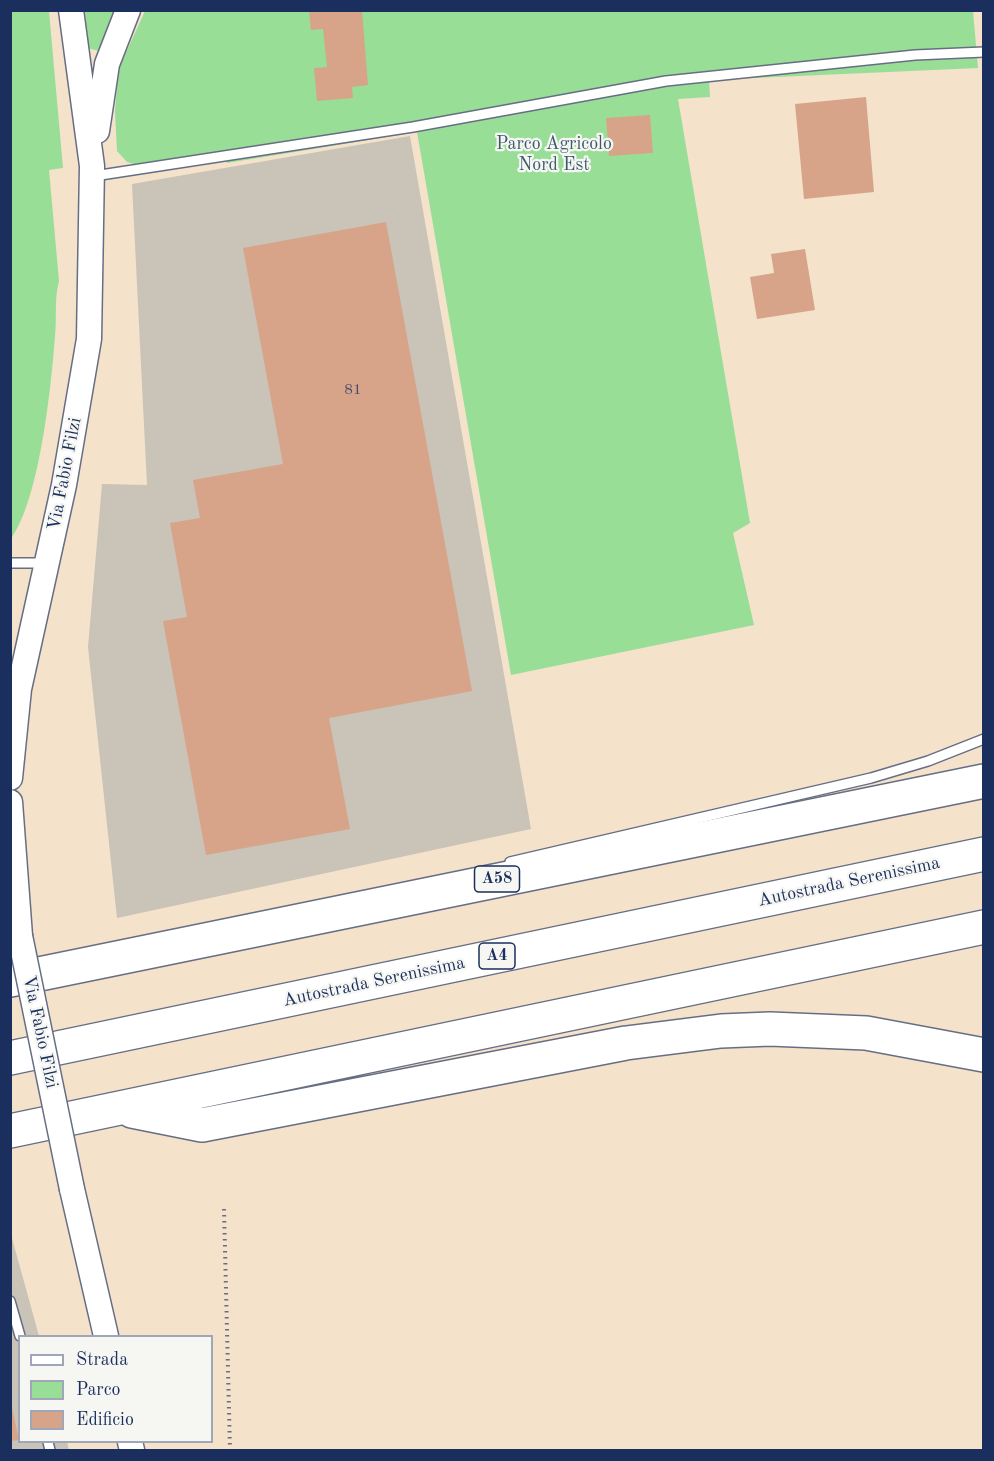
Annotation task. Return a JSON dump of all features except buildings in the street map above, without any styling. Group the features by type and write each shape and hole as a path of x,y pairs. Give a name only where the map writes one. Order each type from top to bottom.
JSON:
{"highway":[{"name":"A58","path":"10,980 279,923 984,781"},
{"name":"Autostrada Serenissima","path":"10,1058 984,854"},
{"path":"10,1131 984,927"},
{"path":"118,1109 202,1125 626,1043 721,1031 770,1029 866,1033 984,1055"}],"street":[{"name":"Via Fabio Filzi","path":"71,10 92,171"},
{"name":"Via Fabio Filzi","path":"10,778 19,690 48,563 88,350 91,301 92,171 107,64 128,10"},
{"name":"Via Fabio Filzi","path":"10,802 20,936 72,1189 106,1335"}],"lane":[{"path":"92,171 413,127 666,81 915,55 984,52"},
{"path":"10,563 48,563"},
{"path":"495,866 871,778 928,761 984,739"},
{"path":"279,923 416,886"},
{"path":"10,1301 20,1335"}],"path":[{"path":"224,1209 230,1450"}],"shaded area":[{"path":"410,136 531,829 117,918 88,647 102,484 147,485 132,184"},
{"path":"10,1231 39,1335 18,1335 18,1443 67,1443 69,1450 11,1450"}],"green space":[{"path":"11,10 49,11 63,168 49,170 59,281 47,412 30,497 11,539"},
{"path":"85,11 113,11 99,51 87,48"},
{"name":"Parco Agricolo Nord Est","path":"145,11 973,11 978,68 709,80 710,97 678,99 750,523 733,533 754,625 511,675 417,132 227,163 224,152 134,164 127,162 117,151 115,112 118,70"}]}
